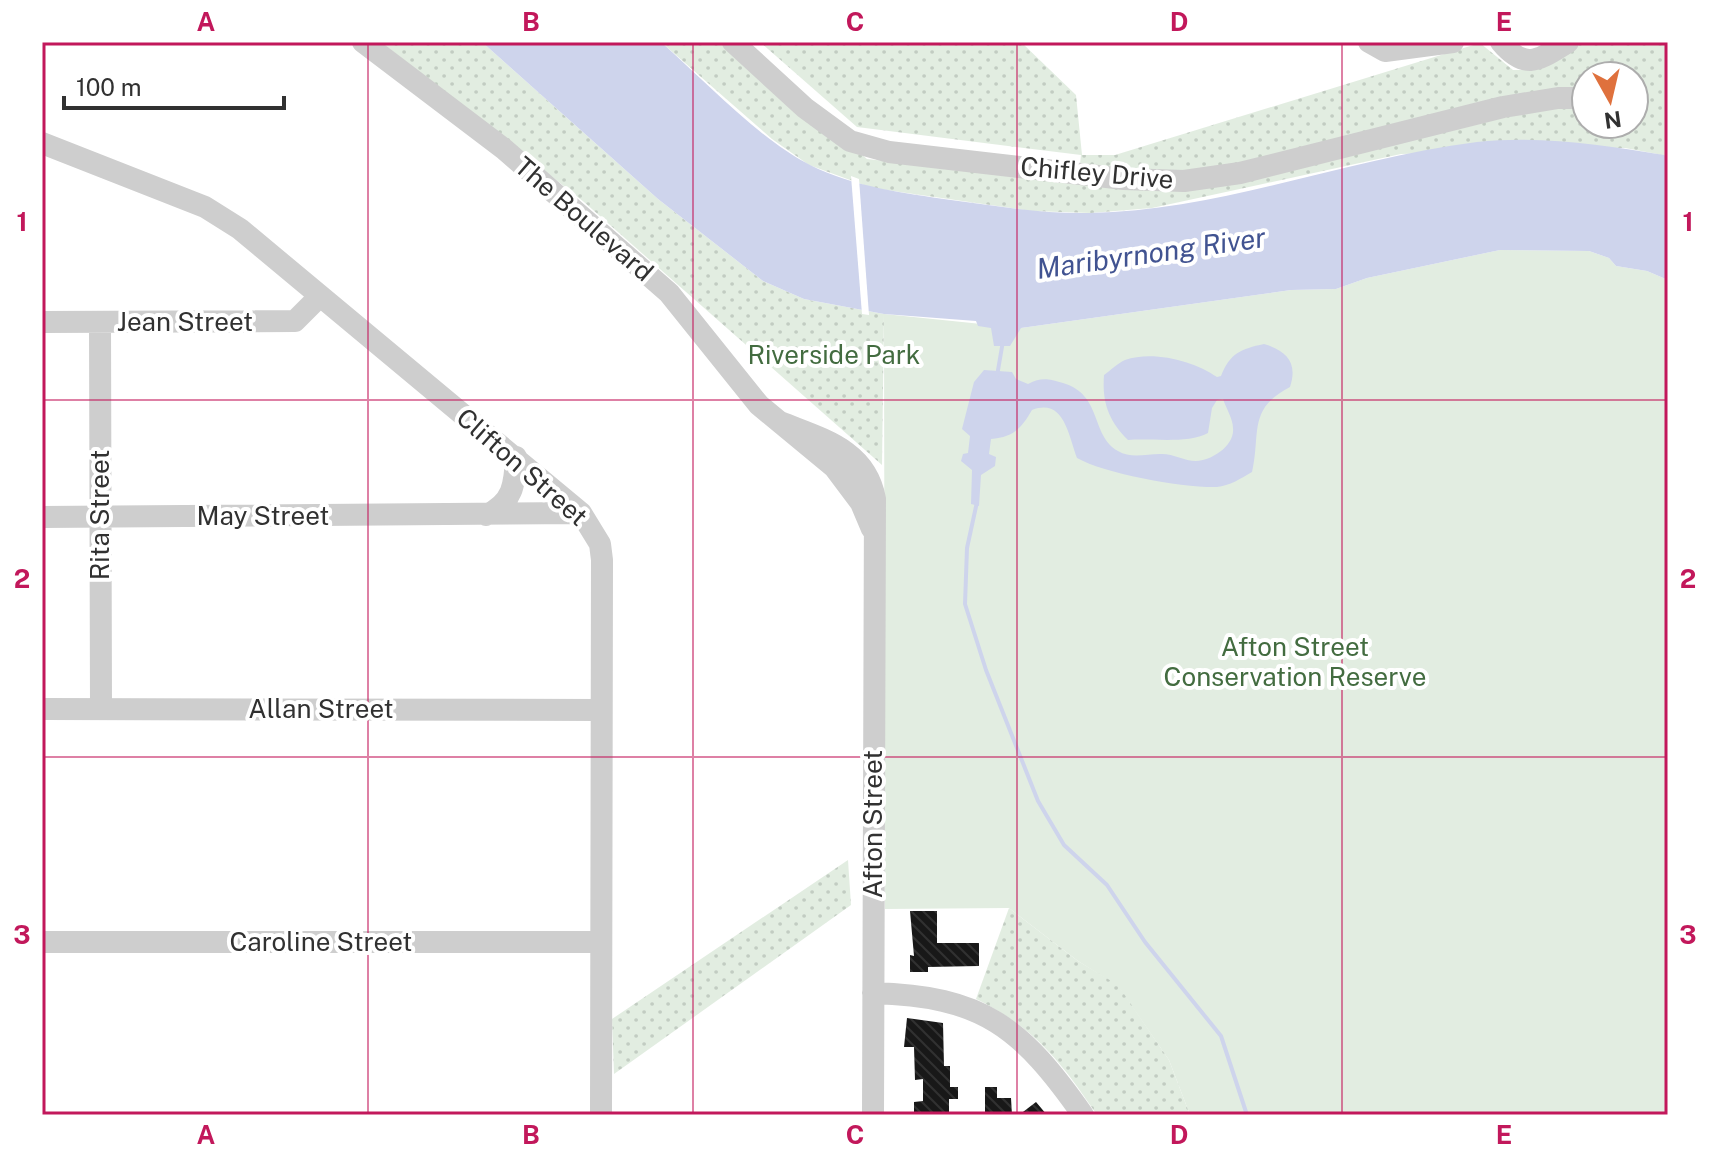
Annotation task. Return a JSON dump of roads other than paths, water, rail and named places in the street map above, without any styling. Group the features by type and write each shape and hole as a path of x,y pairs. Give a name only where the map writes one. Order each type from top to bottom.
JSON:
{"street":[{"name":"The Boulevard","path":"363,42 504,149 646,271 689,316 759,405 814,448 851,487 867,513 873,533"},
{"name":"Chifley Drive","path":"733,42 805,108 850,141 889,152 1124,179 1184,181 1240,173 1503,107 1570,98"},
{"path":"1369,42 1385,51 1453,42"},
{"path":"1501,42 1519,60 1531,61 1568,42"},
{"name":"Clifton Street","path":"42,143 205,207 240,229 581,513 600,544 601,1115"},
{"name":"Jean Street","path":"42,322 295,321 319,297"},
{"name":"Rita Street","path":"100,322 101,709"},
{"path":"485,515 506,503 513,490 516,457"},
{"name":"May Street","path":"42,517 581,513"},
{"name":"Afton Street","path":"873,533 873,1115"},
{"name":"Allan Street","path":"42,709 601,710"},
{"name":"Caroline Street","path":"42,942 601,942"},
{"path":"873,993 937,998 964,1006 1003,1025 1044,1061 1083,1115"}],"water":[{"name":"Maribyrnong River","path":"482,42 661,42 772,141 827,173 897,192 1037,211 1090,213 1187,203 1477,142 1547,140 1664,155 1668,156 1668,280 1647,271 1616,266 1609,258 1589,251 1500,250 1367,278 1336,289 1291,290 1021,328 1010,346 994,346 991,328 978,326 976,321 884,314 804,299 763,281 658,199"},
{"path":"1264,344 1279,350 1289,359 1292,379 1290,387 1276,395 1261,414 1252,472 1240,479 1217,487 1185,485 1145,479 1090,464 1077,458 1058,414 1043,408 1032,410 1011,434 991,439 989,454 996,457 995,466 981,475 979,506 971,504 972,470 961,461 963,454 968,453 970,436 962,429 974,382 984,370 1012,372 1016,379 1028,384 1049,380 1076,389 1091,406 1109,444 1118,451 1133,455 1164,454 1196,461 1215,455 1233,435 1231,417 1223,399 1217,400 1212,408 1208,433 1180,440 1128,440 1108,410 1104,375 1125,360 1148,356 1185,362 1217,377 1221,376 1237,353"}],"waterway":[{"path":"997,376 1003,341"},
{"path":"977,502 967,548 965,604 986,670 1038,801 1064,845 1107,885 1145,942 1221,1036 1247,1115"}],"park label":[{"name":"Riverside Park","path":"834,355"},
{"name":"Afton Street Conservation Reserve","path":"1295,662"}]}
